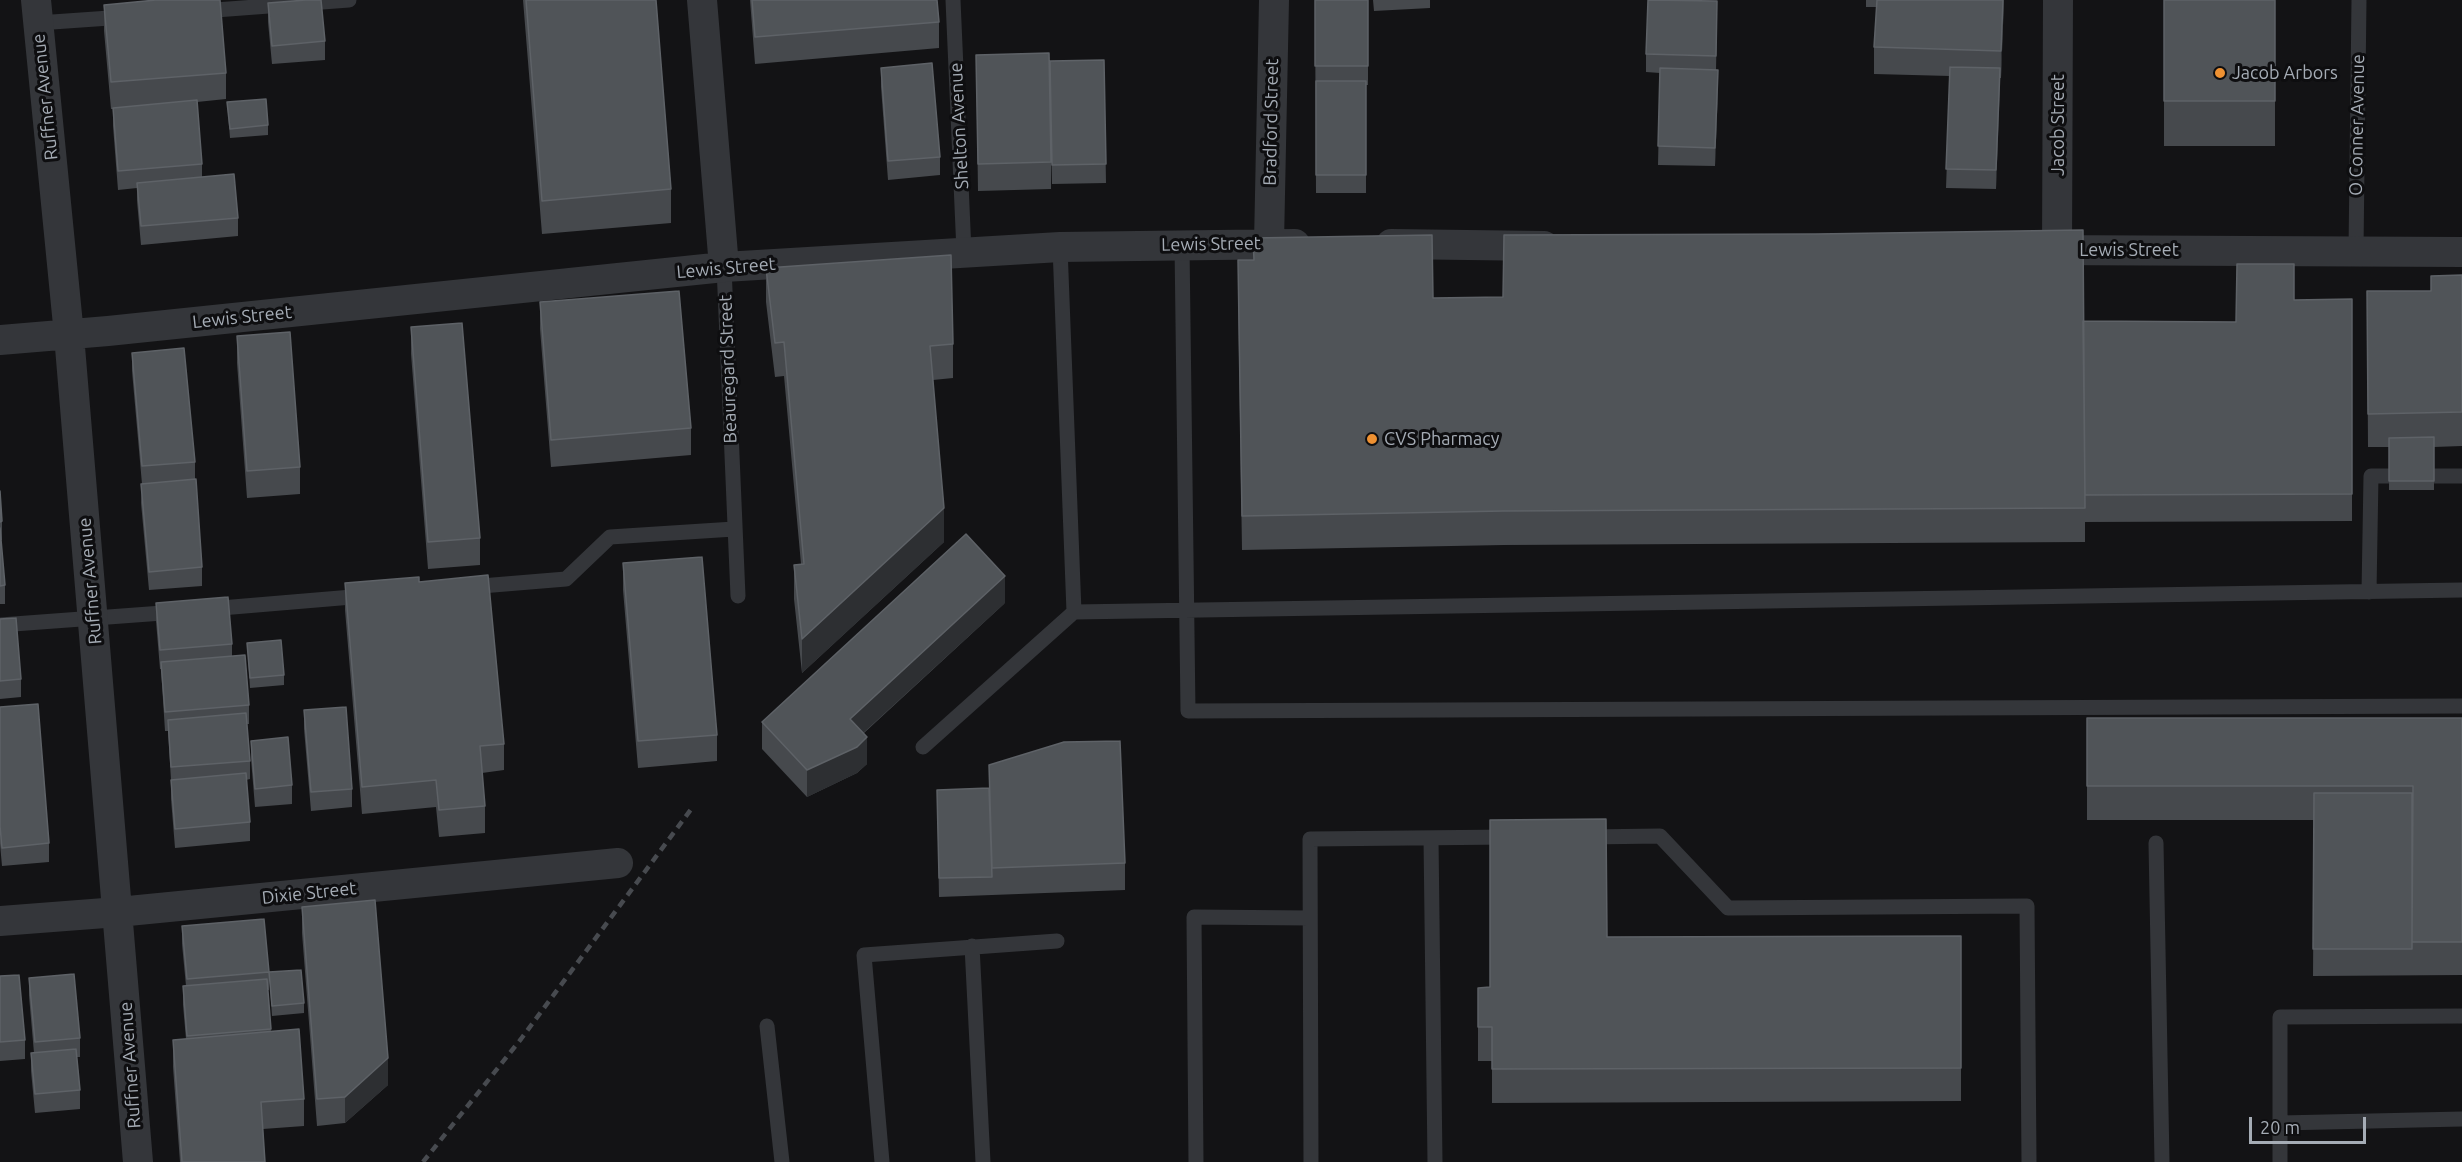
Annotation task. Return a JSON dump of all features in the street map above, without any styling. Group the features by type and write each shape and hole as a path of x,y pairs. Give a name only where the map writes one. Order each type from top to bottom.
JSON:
{"street":[{"name":"Beauregard Street","path":"702,0 724,267"},
{"name":"Bradford Street","path":"1269,243 1274,0"},
{"name":"Jacob Street","path":"2057,250 2058,0"},
{"name":"Ruffner Avenue","path":"37,12 69,335 138,1162"},
{"name":"Lewis Street","path":"0,340 69,335 724,267 1060,247 1317,244"},
{"path":"1365,244 1568,246"},
{"name":"Lewis Street","path":"2009,249 2462,252"},
{"name":"Dixie Street","path":"0,921 118,912 618,863"}],"lane":[{"path":"188,12 349,0"},
{"name":"Shelton Avenue","path":"953,0 964,252"},
{"name":"O Conner Avenue","path":"2356,250 2359,0"},
{"path":"37,12 141,16"},
{"path":"1182,245 1188,711 2462,706"},
{"path":"1060,247 1074,612"},
{"name":"Beauregard Street","path":"724,267 738,596"},
{"path":"2369,592 2371,476 2462,476"},
{"path":"459,588 566,579 610,537 734,529"},
{"path":"923,747 1074,612 2462,590"},
{"path":"0,625 376,595"},
{"path":"1568,837 1660,836 1728,908 2027,906 2029,1162"},
{"path":"1311,1162 1310,839 1522,837"},
{"path":"1431,838 1435,1162"},
{"path":"2156,843 2162,1162"},
{"path":"1196,1162 1194,917 1311,918"},
{"path":"882,1162 864,955 1057,941"},
{"path":"972,946 984,1162"},
{"path":"2280,1162 2280,1017 2462,1016"},
{"path":"767,1026 782,1162"},
{"path":"2280,1123 2462,1119"}],"building":[{"path":"156,0 220,0 226,73 111,82 104,5"},
{"path":"321,0 325,41 272,46 268,3"},
{"path":"526,0 656,0 671,189 542,201"},
{"path":"752,0 937,0 939,22 755,37"},
{"path":"1315,0 1368,0 1368,66 1315,66"},
{"path":"1648,0 1717,1 1716,56 1646,54"},
{"path":"1877,0 2003,0 2001,51 1874,47"},
{"name":"Jacob Arbors","path":"2164,0 2275,0 2275,101 2164,101"},
{"path":"1049,53 1051,162 978,164 976,55"},
{"path":"1104,60 1106,164 1052,165 1050,61"},
{"path":"932,63 940,157 888,161 881,68"},
{"path":"1950,67 2000,68 1996,170 1946,169"},
{"path":"1660,68 1718,70 1715,148 1658,146"},
{"path":"1316,81 1366,81 1366,175 1316,175"},
{"path":"266,99 268,125 230,129 227,102"},
{"path":"197,100 202,164 118,171 113,108"},
{"path":"234,174 238,218 141,226 137,183"},
{"path":"2083,230 2085,508 1504,511 1242,516 1238,260 1254,260 1253,238 1432,235 1433,298 1503,297 1504,235"},
{"path":"951,255 953,344 930,346 944,508 802,639 794,565 804,564 784,342 775,343 766,268"},
{"path":"2237,264 2294,264 2294,300 2352,299 2352,494 2085,495 2083,321 2236,322"},
{"path":"2462,275 2462,412 2368,414 2367,291 2431,291 2431,276"},
{"path":"679,291 691,428 551,440 540,302"},
{"path":"462,323 480,538 428,542 411,327"},
{"path":"290,332 300,467 247,471 237,336"},
{"path":"184,348 195,462 142,466 132,353"},
{"path":"2434,437 2434,481 2389,481 2389,438"},
{"path":"196,479 202,567 149,572 141,484"},
{"path":"0,491 2,521 0,522"},
{"path":"0,528 5,585 0,586"},
{"path":"966,534 1005,576 850,719 867,737 857,747 807,770 762,722"},
{"path":"702,557 717,735 638,741 623,563"},
{"path":"488,575 504,744 480,746 485,806 439,810 436,780 362,787 345,583 419,577 419,582"},
{"path":"228,597 232,644 160,650 156,603"},
{"path":"16,618 21,679 0,681 0,619"},
{"path":"281,640 284,675 250,678 247,643"},
{"path":"245,655 249,705 165,712 161,662"},
{"path":"38,704 49,843 2,848 0,707"},
{"path":"346,707 352,789 311,792 304,710"},
{"path":"246,713 250,761 171,767 168,720"},
{"path":"2087,718 2462,718 2462,942 2412,942 2413,786 2087,786"},
{"path":"288,737 292,785 255,789 251,741"},
{"path":"1120,741 1125,863 992,868 989,765 1064,742"},
{"path":"246,773 250,822 175,829 171,780"},
{"path":"989,788 992,877 939,878 937,790"},
{"path":"2314,793 2412,793 2412,949 2313,949"},
{"path":"1606,819 1607,937 1961,936 1961,1068 1492,1069 1492,1027 1478,1027 1478,988 1490,987 1490,820"},
{"path":"375,900 388,1058 345,1097 317,1099 302,907"},
{"path":"264,919 269,972 187,979 182,926"},
{"path":"301,970 304,1003 272,1006 269,972"},
{"path":"74,974 80,1038 35,1042 29,978"},
{"path":"19,975 25,1040 0,1042 0,976"},
{"path":"267,979 271,1029 187,1036 183,986"},
{"path":"299,1029 304,1099 261,1102 265,1162 182,1162 173,1040"},
{"path":"76,1049 80,1090 35,1094 31,1053"}],"railway":[{"path":"423,1162 521,1039 692,808"}],"place":[{"name":"Jacob Arbors","path":"2220,73"},
{"name":"CVS Pharmacy","path":"1372,439"}]}
